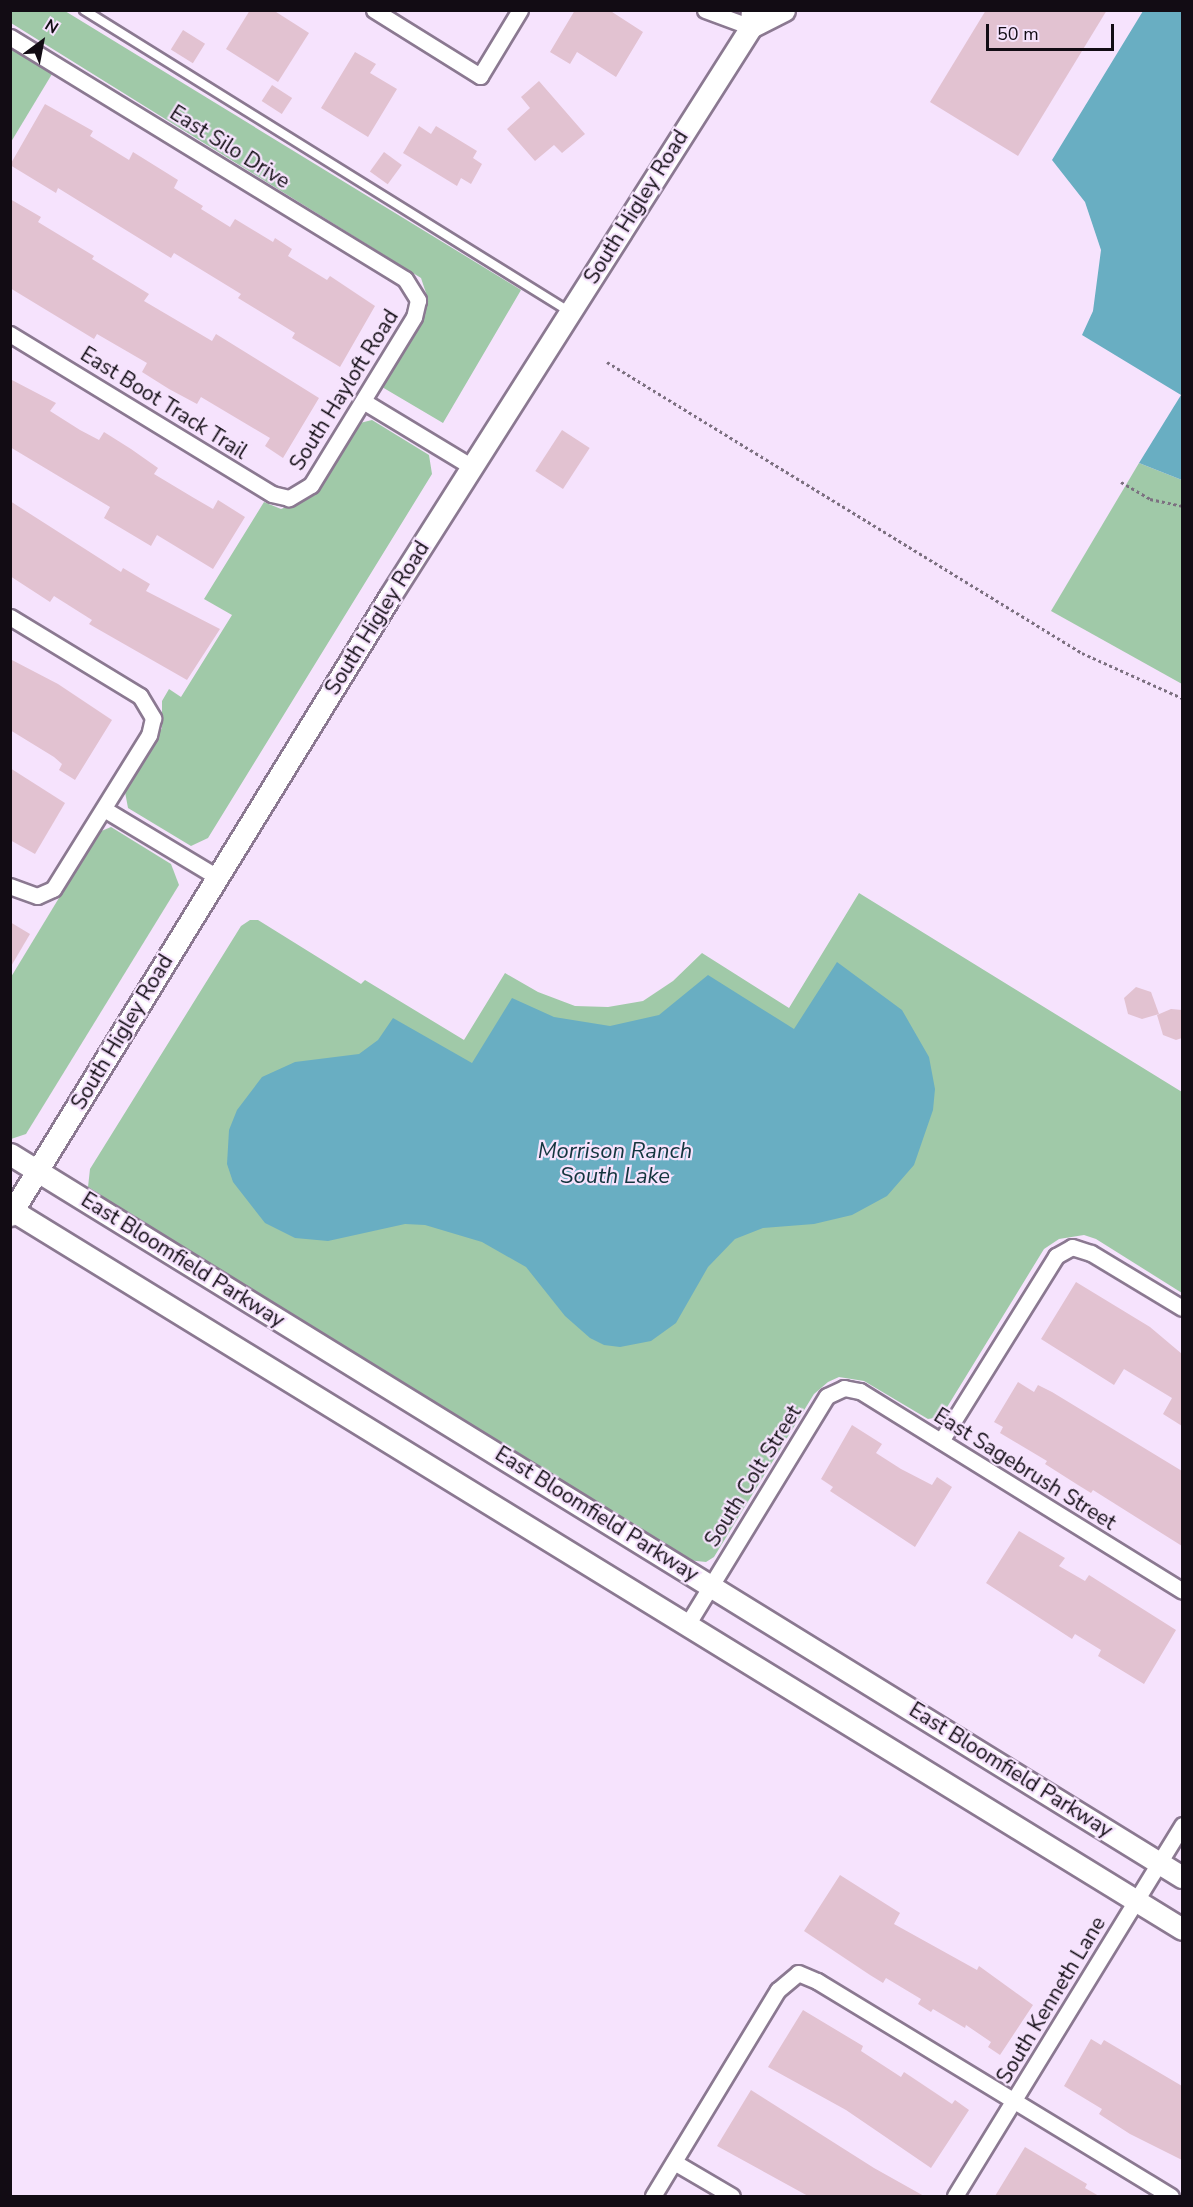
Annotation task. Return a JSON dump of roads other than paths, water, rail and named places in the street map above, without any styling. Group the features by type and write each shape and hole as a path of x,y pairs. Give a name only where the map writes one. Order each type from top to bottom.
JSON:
{"street":[{"path":"374,10 480,76 520,10"},
{"path":"705,10 752,19 784,10"},
{"path":"736,10 752,19"},
{"name":"South Higley Road","path":"11,1211 216,877 752,19"},
{"name":"East Silo Drive","path":"10,37 405,279 418,300"},
{"name":"South Hayloft Road","path":"298,496 311,485 363,401 414,317 418,300"},
{"name":"East Boot Track Trail","path":"10,334 272,494 298,496"},
{"path":"363,401 472,467"},
{"path":"10,616 140,696 153,718 149,735 59,882 45,894 28,895 10,886"},
{"path":"104,809 216,877"},
{"name":"East Bloomfield Parkway","path":"10,1154 712,1584 1182,1877"},
{"path":"11,1211 1182,1929"},
{"path":"941,1441 1056,1256 1072,1247 1091,1252 1182,1308"},
{"name":"South Colt Street","path":"687,1625 827,1396 843,1388"},
{"name":"East Sagebrush Street","path":"843,1388 860,1391 1182,1591"},
{"name":"South Kenneth Lane","path":"955,2196 1182,1825"},
{"path":"653,2196 778,1990 798,1973 1014,2100 1171,2196"},
{"path":"674,2162 732,2196"}],"lane":[{"path":"84,10 570,312"}],"water":[{"path":"1143,11 1182,11 1182,480 1139,463 1181,395 1082,335 1093,311 1101,250 1085,202 1052,160"},
{"name":"Morrison Ranch South Lake","path":"837,962 902,1010 929,1057 935,1089 933,1110 914,1165 887,1196 852,1215 814,1224 763,1228 735,1239 708,1267 676,1323 651,1341 620,1347 604,1345 590,1338 565,1316 526,1267 482,1242 425,1225 405,1224 328,1241 295,1238 265,1223 233,1182 227,1164 229,1130 237,1110 262,1077 295,1062 359,1054 378,1040 393,1018 472,1063 512,998 554,1017 610,1026 659,1015 708,975 794,1029"}]}
